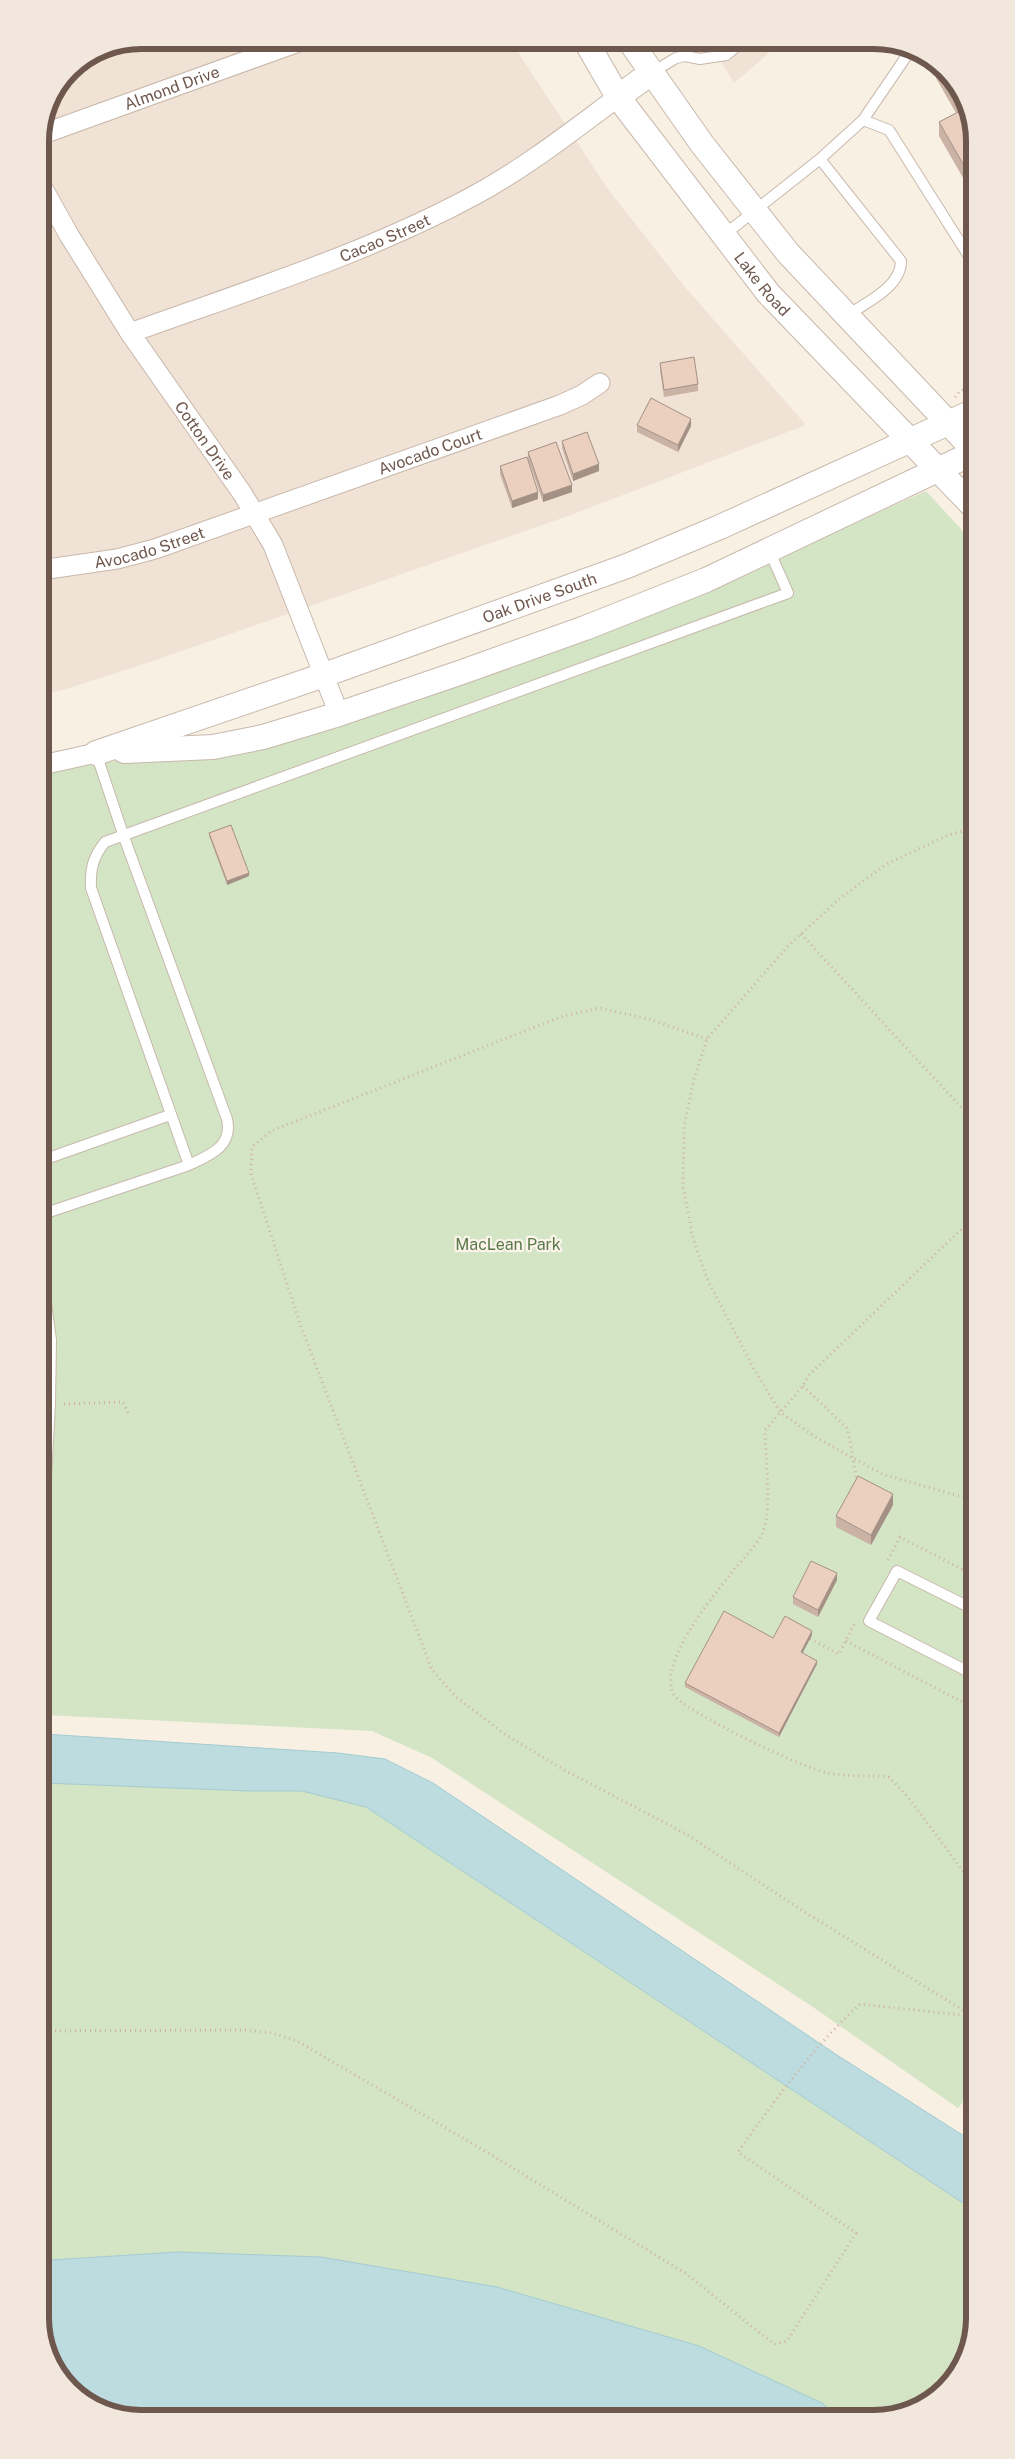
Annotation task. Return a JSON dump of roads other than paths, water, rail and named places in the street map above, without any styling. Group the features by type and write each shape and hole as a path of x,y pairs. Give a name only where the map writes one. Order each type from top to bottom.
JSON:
{"street":[{"name":"Almond Drive","path":"49,132 279,49"},
{"name":"Lake Road","path":"591,49 618,97 768,293 966,499"},
{"path":"634,49 702,144 788,253 966,443"},
{"path":"618,97 651,73"},
{"name":"Cacao Street","path":"130,333 370,244 427,220 477,194 618,97"},
{"name":"Cotton Drive","path":"49,200 130,333 256,514 273,545 339,714"},
{"name":"Avocado Court","path":"256,514 560,405 582,395 600,382"},
{"name":"Oak Drive South","path":"49,763 96,753 324,675 627,566 948,425 966,415"},
{"name":"Oak Drive South","path":"96,753 213,747 263,737 339,714 585,628 706,580 966,457"},
{"name":"Avocado Street","path":"49,569 117,559 155,549 256,514"}],"lane":[{"path":"651,73 676,58 700,59 726,55 734,49"},
{"path":"723,236 820,159 863,120 907,55"},
{"path":"863,120 889,130 966,252"},
{"path":"820,159 896,252 901,261 901,272 890,285 848,315"},
{"path":"189,1165 91,888 90,869 97,852 106,842 788,592 769,549"},
{"path":"49,1212 189,1165 215,1153 224,1143 229,1129 96,753"},
{"path":"49,1158 170,1115"},
{"path":"49,1326 51,1340 49,1422"},
{"path":"966,1606 897,1571 869,1621 966,1670"}],"water":[{"path":"49,1734 338,1753 385,1759 433,1783 837,2055 966,2137 966,2205 366,1807 302,1791 250,1791 49,1783"},
{"path":"177,2252 321,2257 497,2287 699,2346 822,2403 830,2410 134,2410 117,2407 95,2398 85,2391 72,2379 58,2359 51,2336 49,2318 49,2261"}],"park label":[{"name":"MacLean Park","path":"508,1244"}]}
